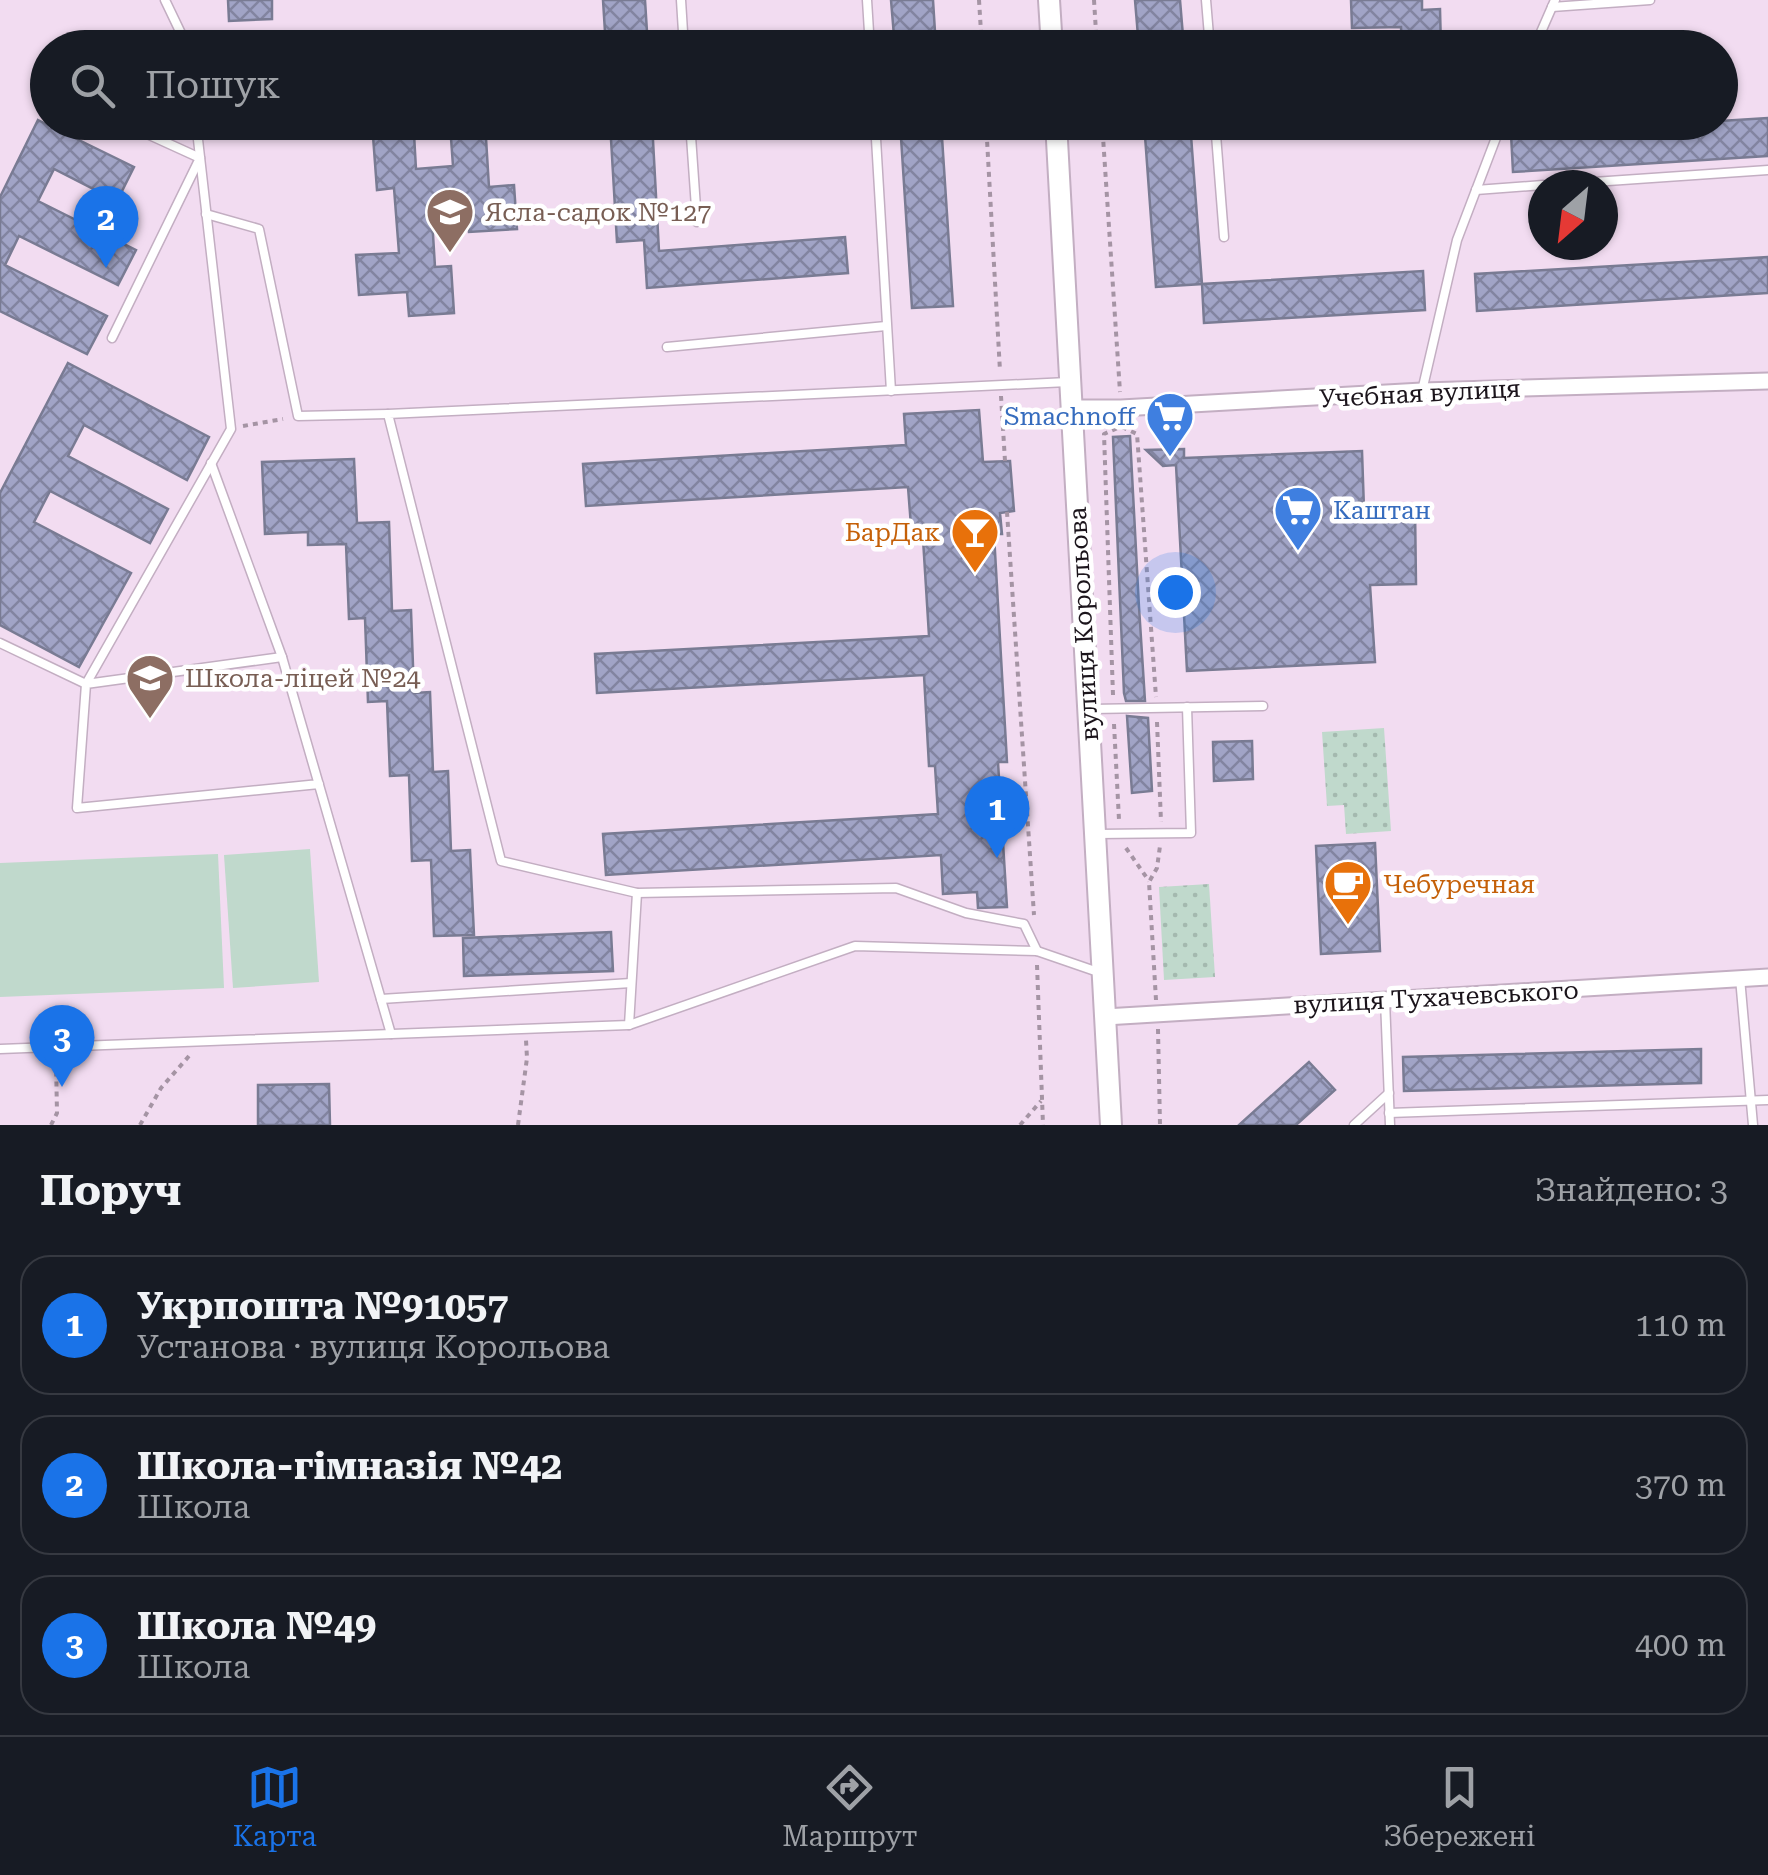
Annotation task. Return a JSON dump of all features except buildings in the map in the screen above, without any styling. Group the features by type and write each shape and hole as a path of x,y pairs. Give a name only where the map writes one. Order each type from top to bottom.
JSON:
{"street":[{"path":"1049,0 1051,30"},
{"name":"вулиця Корольова","path":"1057,140 1110,1125"},
{"name":"Учєбная вулиця","path":"1072,408 1768,380"},
{"name":"вулиця Тухачевського","path":"1105,1017 1768,977"}],"lane":[{"path":"165,0 179,30"},
{"path":"681,0 683,30"},
{"path":"868,0 869,30"},
{"path":"1206,0 1208,30"},
{"path":"1542,30 1554,3 1650,0"},
{"path":"160,140 200,158"},
{"path":"198,140 231,428 86,684 78,808 319,784"},
{"path":"691,140 697,222"},
{"path":"875,140 891,391"},
{"path":"1217,140 1224,237"},
{"path":"1422,391 1457,240 1495,140"},
{"path":"112,338 200,158"},
{"path":"1618,180 1768,170"},
{"path":"1476,190 1528,186"},
{"path":"206,214 258,229 298,416 1070,382"},
{"path":"668,347 886,326"},
{"path":"388,414 501,861 637,893 896,888 966,912 1024,924 1036,951"},
{"path":"212,463 282,657 392,1034"},
{"path":"0,642 86,684 282,657"},
{"path":"1088,709 1263,706"},
{"path":"1095,834 1191,833 1187,707"},
{"path":"628,1025 637,893"},
{"path":"0,1049 628,1025 855,946 1036,951 1102,973"},
{"path":"1740,978 1753,1125"},
{"path":"381,999 631,983"},
{"path":"1384,999 1390,1125"},
{"path":"1354,1125 1388,1093"},
{"path":"1390,1114 1768,1100"}],"path":[{"path":"979,0 981,30"},
{"path":"1094,0 1096,30"},
{"path":"987,140 1005,461"},
{"path":"1103,140 1121,408"},
{"path":"231,428 298,416"},
{"path":"1150,882 1129,855 1120,834 1104,434 1122,426 1137,434 1156,708 1161,833 1158,868 1150,882 1160,1125"},
{"path":"1008,512 1043,1125"},
{"path":"518,1125 527,1058 524,1029"},
{"path":"140,1125 160,1088 186,1057 206,1042"},
{"path":"44,1047 58,1064 57,1112 50,1125"},
{"path":"1020,1125 1042,1101"}],"green space":[{"path":"1384,728 1391,831 1346,834 1344,805 1327,806 1322,732"},
{"path":"310,849 319,982 233,988 224,855"},
{"path":"218,854 224,988 0,997 0,863"},
{"path":"1209,884 1215,977 1164,980 1159,887"}],"place":[{"name":"Ясла-садок №127","path":"450,254"},
{"name":"Школа-гімназія №42","path":"106,268"},
{"name":"Smachnoff","path":"1170,458"},
{"name":"Каштан","path":"1298,552"},
{"name":"БарДак","path":"975,574"},
{"name":"Школа-ліцей №24","path":"150,720"},
{"name":"Укрпошта №91057","path":"997,858"},
{"name":"Чебуречная","path":"1348,926"},
{"name":"Школа №49","path":"62,1087"}]}
